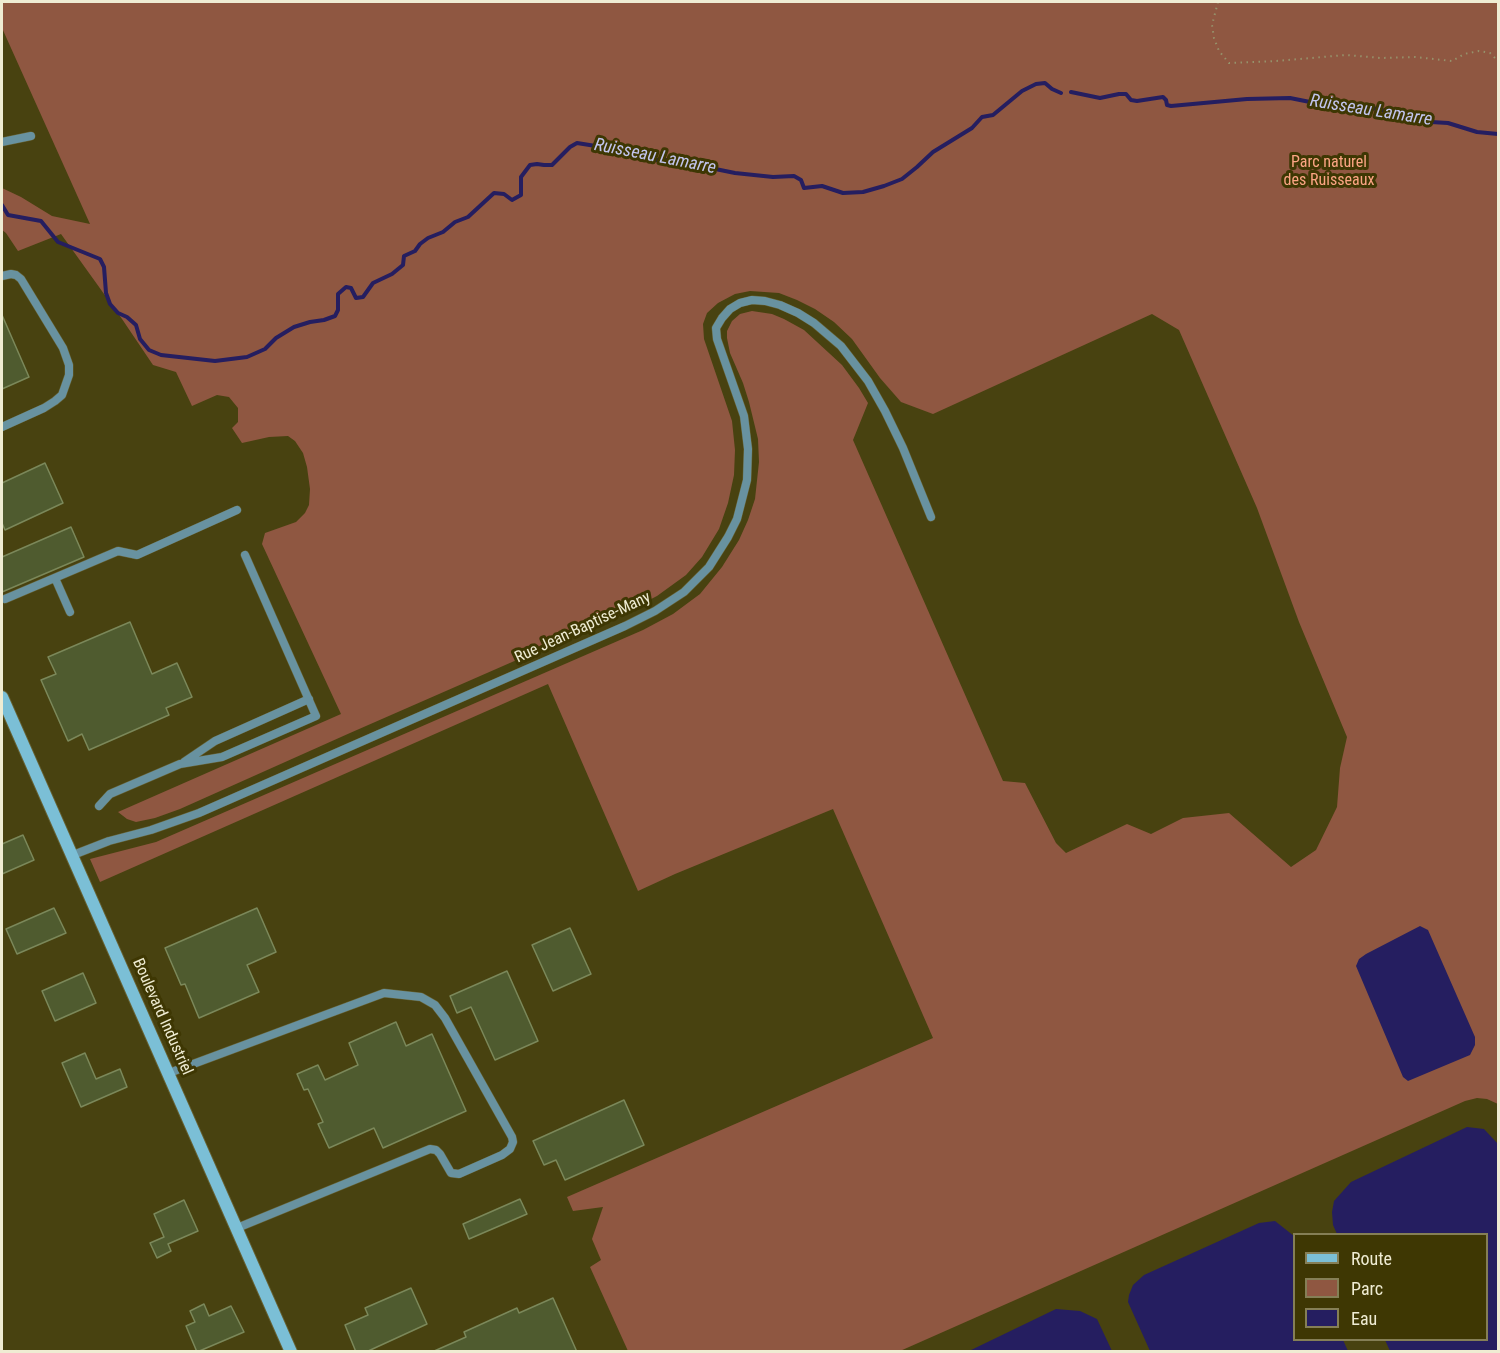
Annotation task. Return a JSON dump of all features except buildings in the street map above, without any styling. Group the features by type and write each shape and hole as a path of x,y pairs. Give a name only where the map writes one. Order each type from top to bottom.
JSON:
{"street":[{"name":"Boulevard Industriel","path":"2,697 291,1352"}],"lane":[{"path":"2,142 31,136"},
{"path":"2,276 11,274 21,279 63,348 67,357 69,375 62,395 55,401 2,427"},
{"name":"Rue Jean-Baptise-Many","path":"73,855 109,841 151,830 199,813 632,623 655,612 684,592 709,567 728,537 737,519 747,480 748,449 744,416 717,339 716,328 730,309 740,303 752,300 780,305 814,323 841,346 868,381 885,411 931,517"},
{"path":"5,599 118,551 137,555 237,510"},
{"path":"180,764 222,757 316,716 245,555"},
{"path":"55,578 70,612"},
{"path":"99,806 110,794 180,764 215,741 309,699"},
{"path":"169,1073 384,993 421,997 435,1005 445,1018 512,1137 513,1142 510,1149 502,1155 459,1174 451,1173 440,1154 430,1149 237,1228"}],"path":[{"path":"1218,2 1212,25 1214,38 1219,51 1229,63 1346,56 1452,60 1464,54 1479,51 1490,53 1498,61"}],"green space":[{"name":"Parc naturel des Ruisseaux","path":"2,2 1498,2 1498,1104 1477,1098 1465,1101 900,1351 628,1351 590,1267 601,1260 592,1239 603,1207 573,1211 567,1197 933,1038 833,809 638,891 548,684 100,882 90,859 156,842 643,630 673,614 700,594 722,567 739,540 755,499 759,462 758,439 749,402 730,353 727,338 727,331 732,321 740,314 752,311 772,314 804,330 842,365 868,403 853,440 1003,781 1025,783 1056,843 1066,853 1127,824 1151,834 1183,818 1229,813 1291,867 1316,850 1337,807 1340,768 1347,737 1299,622 1257,508 1179,330 1152,314 933,414 901,402 880,378 852,339 834,322 815,309 779,293 750,291 735,294 718,303 707,313 703,324 704,339 732,421 735,450 734,475 719,529 702,557 686,575 657,596 624,613 180,809 136,822 118,812 341,714 262,544 265,533 296,522 305,513 309,505 310,489 307,467 303,453 295,441 288,436 269,437 242,443 232,428 238,422 238,408 229,397 217,395 192,406 176,372 153,365 61,234 18,251 2,230 2,188 52,216 90,224 2,28"}],"water":[{"path":"1420,926 1428,930 1475,1037 1475,1045 1470,1055 1408,1081 1403,1077 1356,966 1359,959 1366,954"},
{"path":"1467,1127 1484,1129 1498,1144 1498,1351 1390,1351 1385,1341 1488,1341 1488,1233 1337,1233 1333,1225 1334,1201 1351,1182"},
{"path":"1275,1221 1293,1235 1293,1341 1343,1341 1348,1351 1150,1351 1128,1302 1133,1285 1144,1275 1259,1223"},
{"path":"1056,1309 1080,1311 1097,1319 1112,1351 969,1351"}],"waterway":[{"name":"Ruisseau Lamarre","path":"2,205 8,215 41,221 58,242 100,259 104,267 106,293 110,304 118,313 136,325 140,339 149,350 161,355 215,361 247,357 265,349 276,338 294,327 335,316 338,310 338,294 346,287 351,288 356,298 363,297 373,283 392,274 403,265 404,256 415,251 428,238 468,217 494,193 504,194 512,200 521,195 521,177 530,165 552,165 577,143 627,151 652,160 671,160 735,173 773,177 794,176 801,180 804,188 822,186 843,193 863,192 902,179 933,152 972,128 982,117 993,115 1022,91 1036,84 1045,83 1061,93"},
{"name":"Ruisseau Lamarre","path":"1071,92 1100,98 1126,94 1131,100 1137,101 1163,97 1167,105 1171,106 1247,99 1290,98 1340,108 1368,107 1395,113 1414,121 1448,123 1477,132 1498,134"}]}
